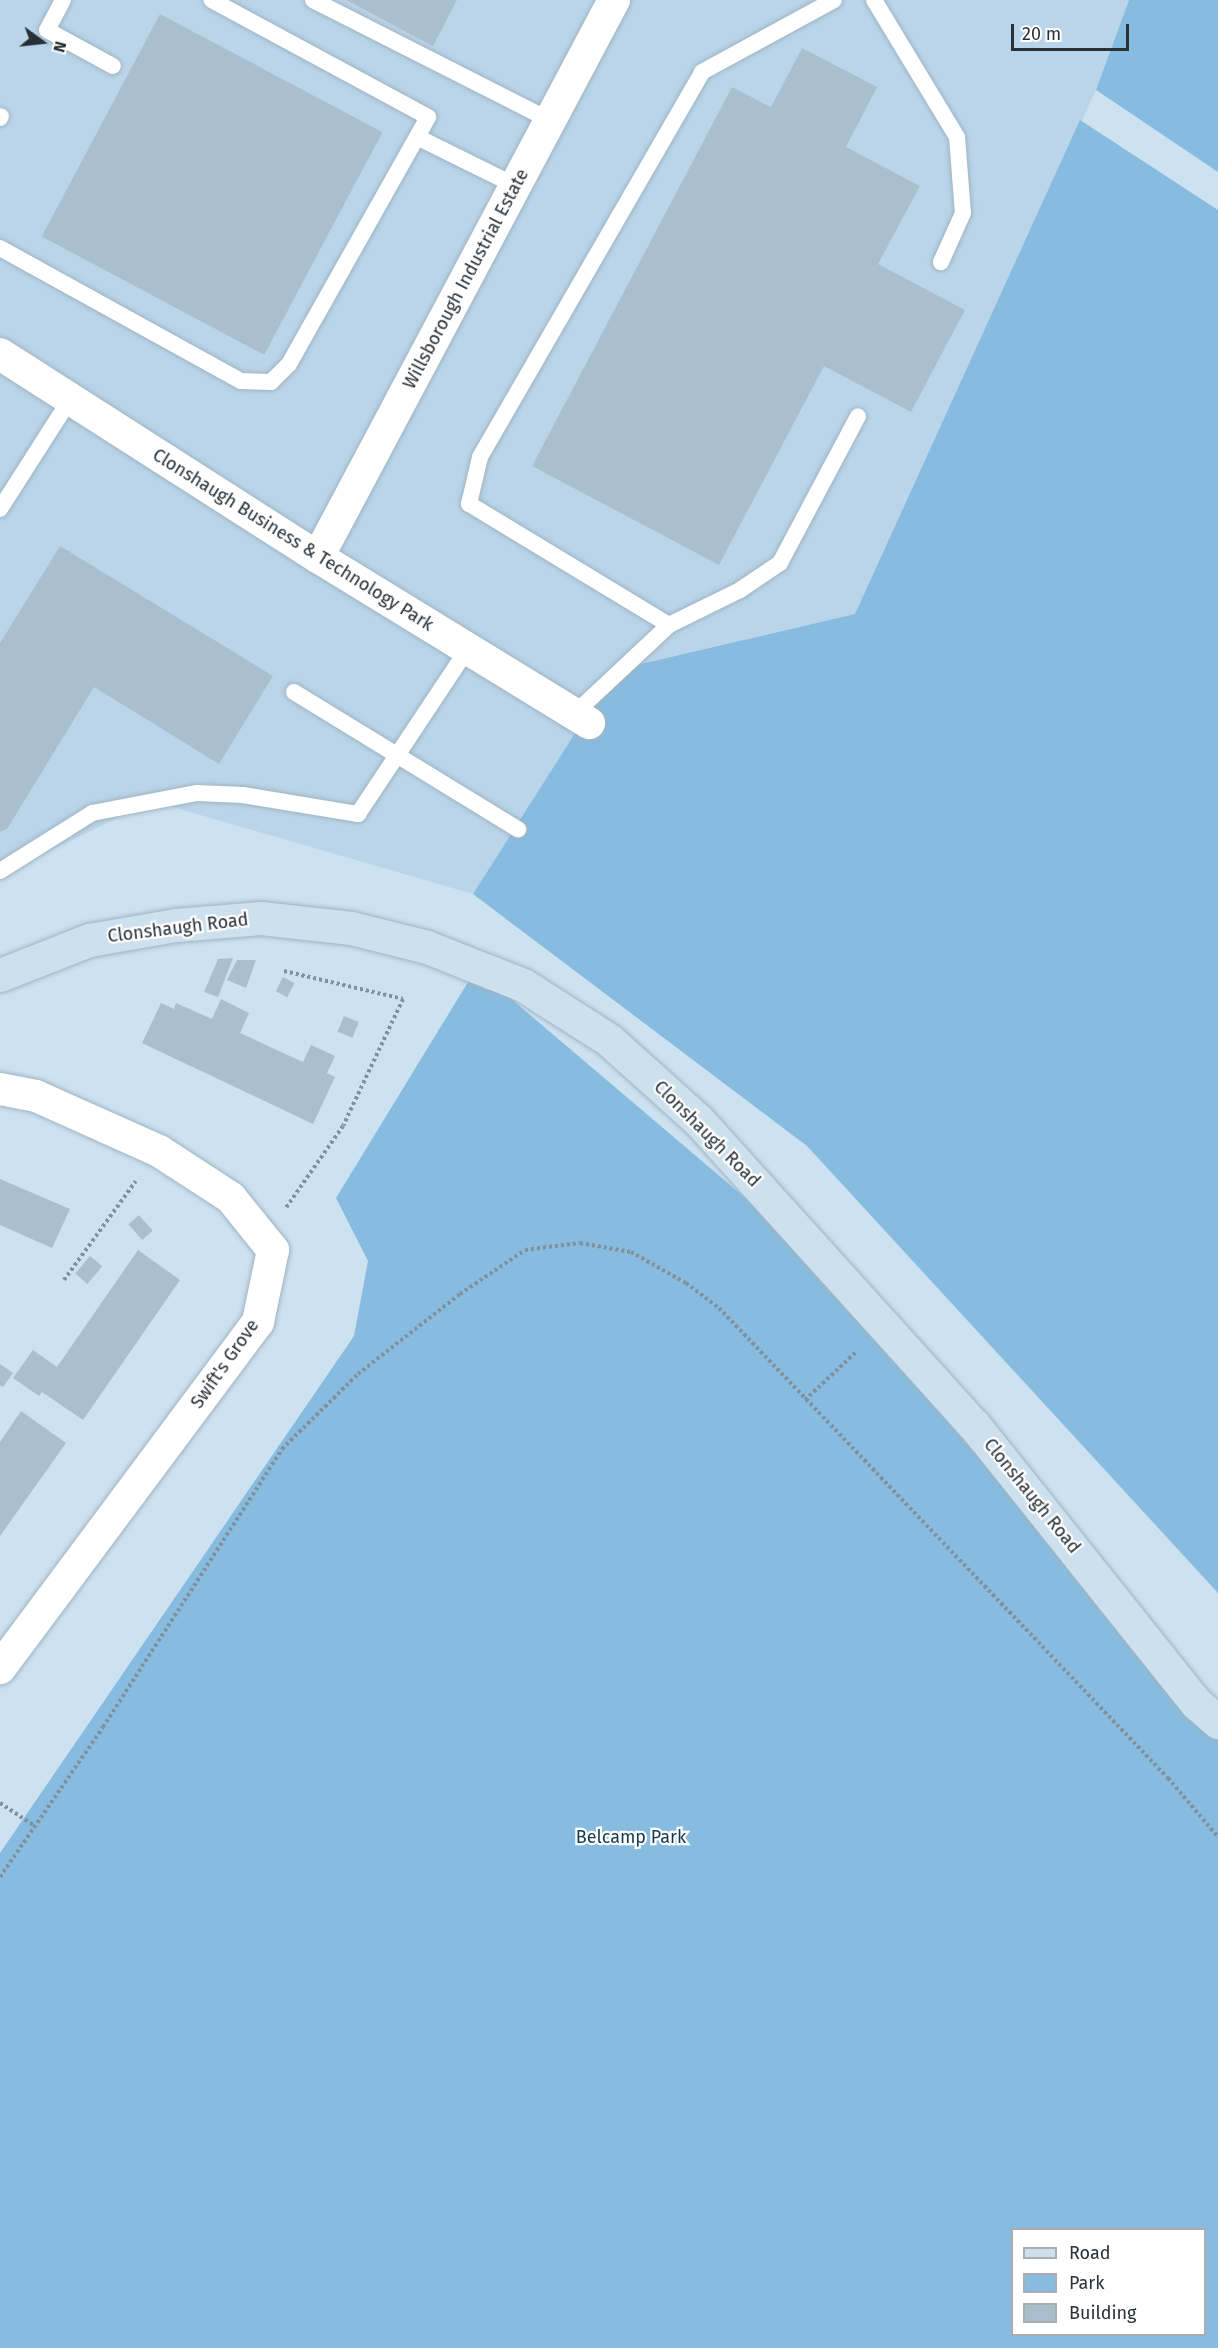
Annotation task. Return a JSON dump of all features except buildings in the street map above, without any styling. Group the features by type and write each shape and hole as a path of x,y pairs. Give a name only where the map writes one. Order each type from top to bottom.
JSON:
{"street":[{"name":"Willsborough Industrial Estate","path":"318,557 614,0"},
{"name":"Clonshaugh Business & Technology Park","path":"0,354 318,557 467,650 582,718"},
{"name":"Clonshaugh Road","path":"0,975 88,940 176,925 261,918 373,934 427,947 512,980 609,1040 698,1120 974,1425 1196,1703 1218,1722"},
{"name":"Swift's Grove","path":"0,1089 36,1096 159,1151 231,1198 273,1250 258,1322 0,1668"}],"lane":[{"path":"63,0 47,30 113,66"},
{"path":"0,248 241,381 271,382 289,364 428,117 212,0"},
{"path":"313,0 550,120"},
{"path":"669,625 468,504 480,457 702,72 834,0"},
{"path":"874,0 957,137 963,213 941,262"},
{"path":"417,137 516,186"},
{"path":"0,509 70,398"},
{"path":"582,718 669,625 740,590 780,563 858,416"},
{"path":"0,871 92,813 197,793 243,795 358,814 396,753 467,650"},
{"path":"294,692 518,829"}],"path":[{"path":"262,1237 299,1191 343,1126 403,999 284,971"},
{"path":"63,1280 159,1151"},
{"path":"0,1877 282,1449 358,1374 460,1294 525,1251 580,1243 631,1252 686,1283 719,1308 1168,1778 1218,1837"},
{"path":"805,1400 884,1325"},
{"path":"0,1803 35,1826"}],"shaded area":[{"path":"0,0 1129,0 1096,90 855,614 615,670 473,894 152,801 0,875"}],"green space":[{"path":"1129,0 1218,0 1218,172 1096,90"},
{"path":"1080,120 1218,210 1218,1593 807,1146 473,894 615,670 855,614"},
{"name":"Belcamp Park","path":"476,969 769,1218 1218,1730 1218,2348 0,2348 0,1853 354,1336 368,1261 336,1198"}]}
